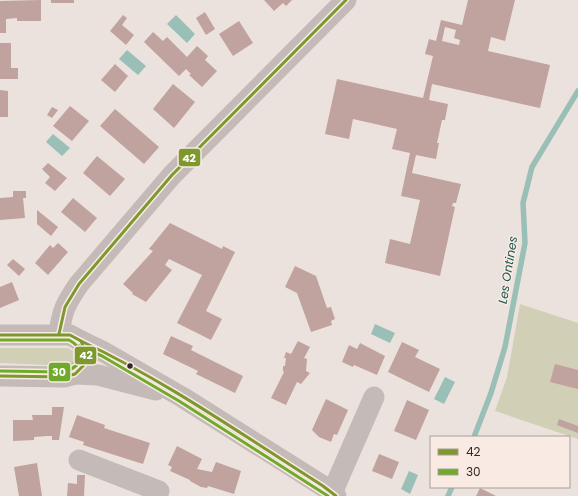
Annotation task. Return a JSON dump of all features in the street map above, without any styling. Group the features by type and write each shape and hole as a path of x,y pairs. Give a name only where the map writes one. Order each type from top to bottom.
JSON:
{"street":[{"path":"59,334 60,319 66,303 79,284 167,181 346,0"},
{"path":"0,335 70,335 104,352 182,397 334,494 374,397"},
{"path":"75,374 84,365 86,353 81,341"},
{"path":"0,376 64,377 75,374 98,375 182,397"},
{"path":"79,460 162,494"}],"green space":[{"path":"520,304 578,323 578,439 495,411 507,377"},
{"path":"0,348 68,348 73,351 74,360 69,366 0,363"}],"water":[{"path":"176,15 195,34 187,43 167,24"},
{"path":"127,50 146,66 138,75 119,59"},
{"path":"53,134 70,148 62,156 46,142"},
{"path":"375,324 395,333 390,343 371,334"},
{"path":"445,377 455,382 444,404 434,399"},
{"path":"409,471 418,475 410,494 401,489"}],"building":[{"path":"41,0 41,21 17,21 17,18 6,19 6,33 0,33 0,1"},
{"path":"51,0 74,0 74,3 51,3"},
{"path":"264,0 292,0 286,6 283,3 274,11"},
{"path":"468,0 515,0 505,41 491,37 488,51 550,65 540,108 432,84 429,100 448,104 445,120 442,120 437,143 439,143 436,159 416,155 412,173 461,184 456,203 453,203 452,206 455,207 440,276 385,263 390,239 410,244 420,200 401,196 410,153 392,149 397,129 353,119 349,139 325,134 337,79 423,98 433,56 425,54 429,39 436,41 441,20 462,25","holes":["445,27 456,30 454,38 460,40 459,45 442,41"]},
{"path":"205,12 215,29 206,35 196,18"},
{"path":"123,15 127,18 122,25 134,35 126,45 110,31"},
{"path":"239,21 253,43 233,56 219,34"},
{"path":"153,32 163,41 167,37 187,57 197,46 208,56 205,60 217,71 202,87 189,75 191,74 186,69 179,76 144,42"},
{"path":"0,43 11,43 11,68 18,68 18,79 0,79"},
{"path":"115,64 128,76 115,92 101,80"},
{"path":"173,84 195,102 174,128 153,109"},
{"path":"0,90 8,91 8,117 0,117"},
{"path":"70,106 89,121 72,141 53,126"},
{"path":"52,107 58,110 52,118 47,115"},
{"path":"115,109 159,147 144,164 100,126"},
{"path":"97,156 125,179 110,196 83,173"},
{"path":"48,163 67,178 55,191 45,183 50,177 42,169"},
{"path":"13,191 26,191 26,198 23,198 25,218 0,220 0,198 13,197"},
{"path":"73,198 97,218 85,232 61,212"},
{"path":"37,210 58,227 51,236 37,224"},
{"path":"170,223 222,249 223,246 235,252 206,311 222,319 211,340 177,323 202,275 169,259 165,265 172,270 146,302 132,294 133,293 123,284 153,251 149,249"},
{"path":"58,243 68,252 48,275 35,263 50,245 53,248"},
{"path":"13,259 25,269 19,276 7,265"},
{"path":"295,266 316,276 327,308 331,307 335,319 331,321 332,325 311,332 297,293 285,287"},
{"path":"12,282 19,300 0,308 0,287"},
{"path":"171,336 193,346 191,350 243,376 235,393 196,374 198,371 163,354"},
{"path":"298,341 310,347 304,358 307,359 306,371 310,373 301,384 297,382 286,405 271,398 284,372 283,366 285,366 286,358 284,358 286,352 291,354"},
{"path":"402,342 419,350 415,357 440,369 429,392 388,372"},
{"path":"360,343 385,356 377,375 354,365 353,367 342,362 349,345 357,349"},
{"path":"555,364 578,370 578,389 550,382"},
{"path":"326,399 348,410 337,435 334,434 331,442 319,437 312,430"},
{"path":"407,400 429,410 416,440 394,431"},
{"path":"52,407 64,407 59,440 52,440 52,436 47,436 34,437 34,440 13,441 13,420 33,420 32,415 52,415"},
{"path":"77,415 105,425 104,428 150,443 143,464 83,445 84,442 69,437"},
{"path":"559,419 578,426 578,433 557,425"},
{"path":"177,446 202,459 197,469 212,472 216,462 241,471 234,494 208,486 207,488 201,487 170,471 172,467 168,465"},
{"path":"379,454 399,462 392,479 372,471"},
{"path":"37,463 42,496 19,496 14,467"},
{"path":"77,475 85,475 84,496 67,496 68,483 77,484"},
{"path":"480,488 496,496 476,496"}],"waterway":[{"name":"Les Ontines","path":"474,436 491,393 505,347 525,243 523,203 532,167 578,91"},
{"name":"Les Ontines","path":"448,496 452,488"}],"transit line":[{"name":"42","path":"59,334 65,307 79,284 172,175 346,0"},
{"name":"42","path":"0,335 70,335 81,341 86,353 84,365 75,374 64,377 0,376"},
{"name":"30","path":"0,340 69,340 75,344 81,353 79,362 70,370 63,372 0,371"},
{"name":"42","path":"81,341 174,391 323,486 336,496"},
{"name":"30","path":"79,346 102,356 179,401 328,496"}]}
